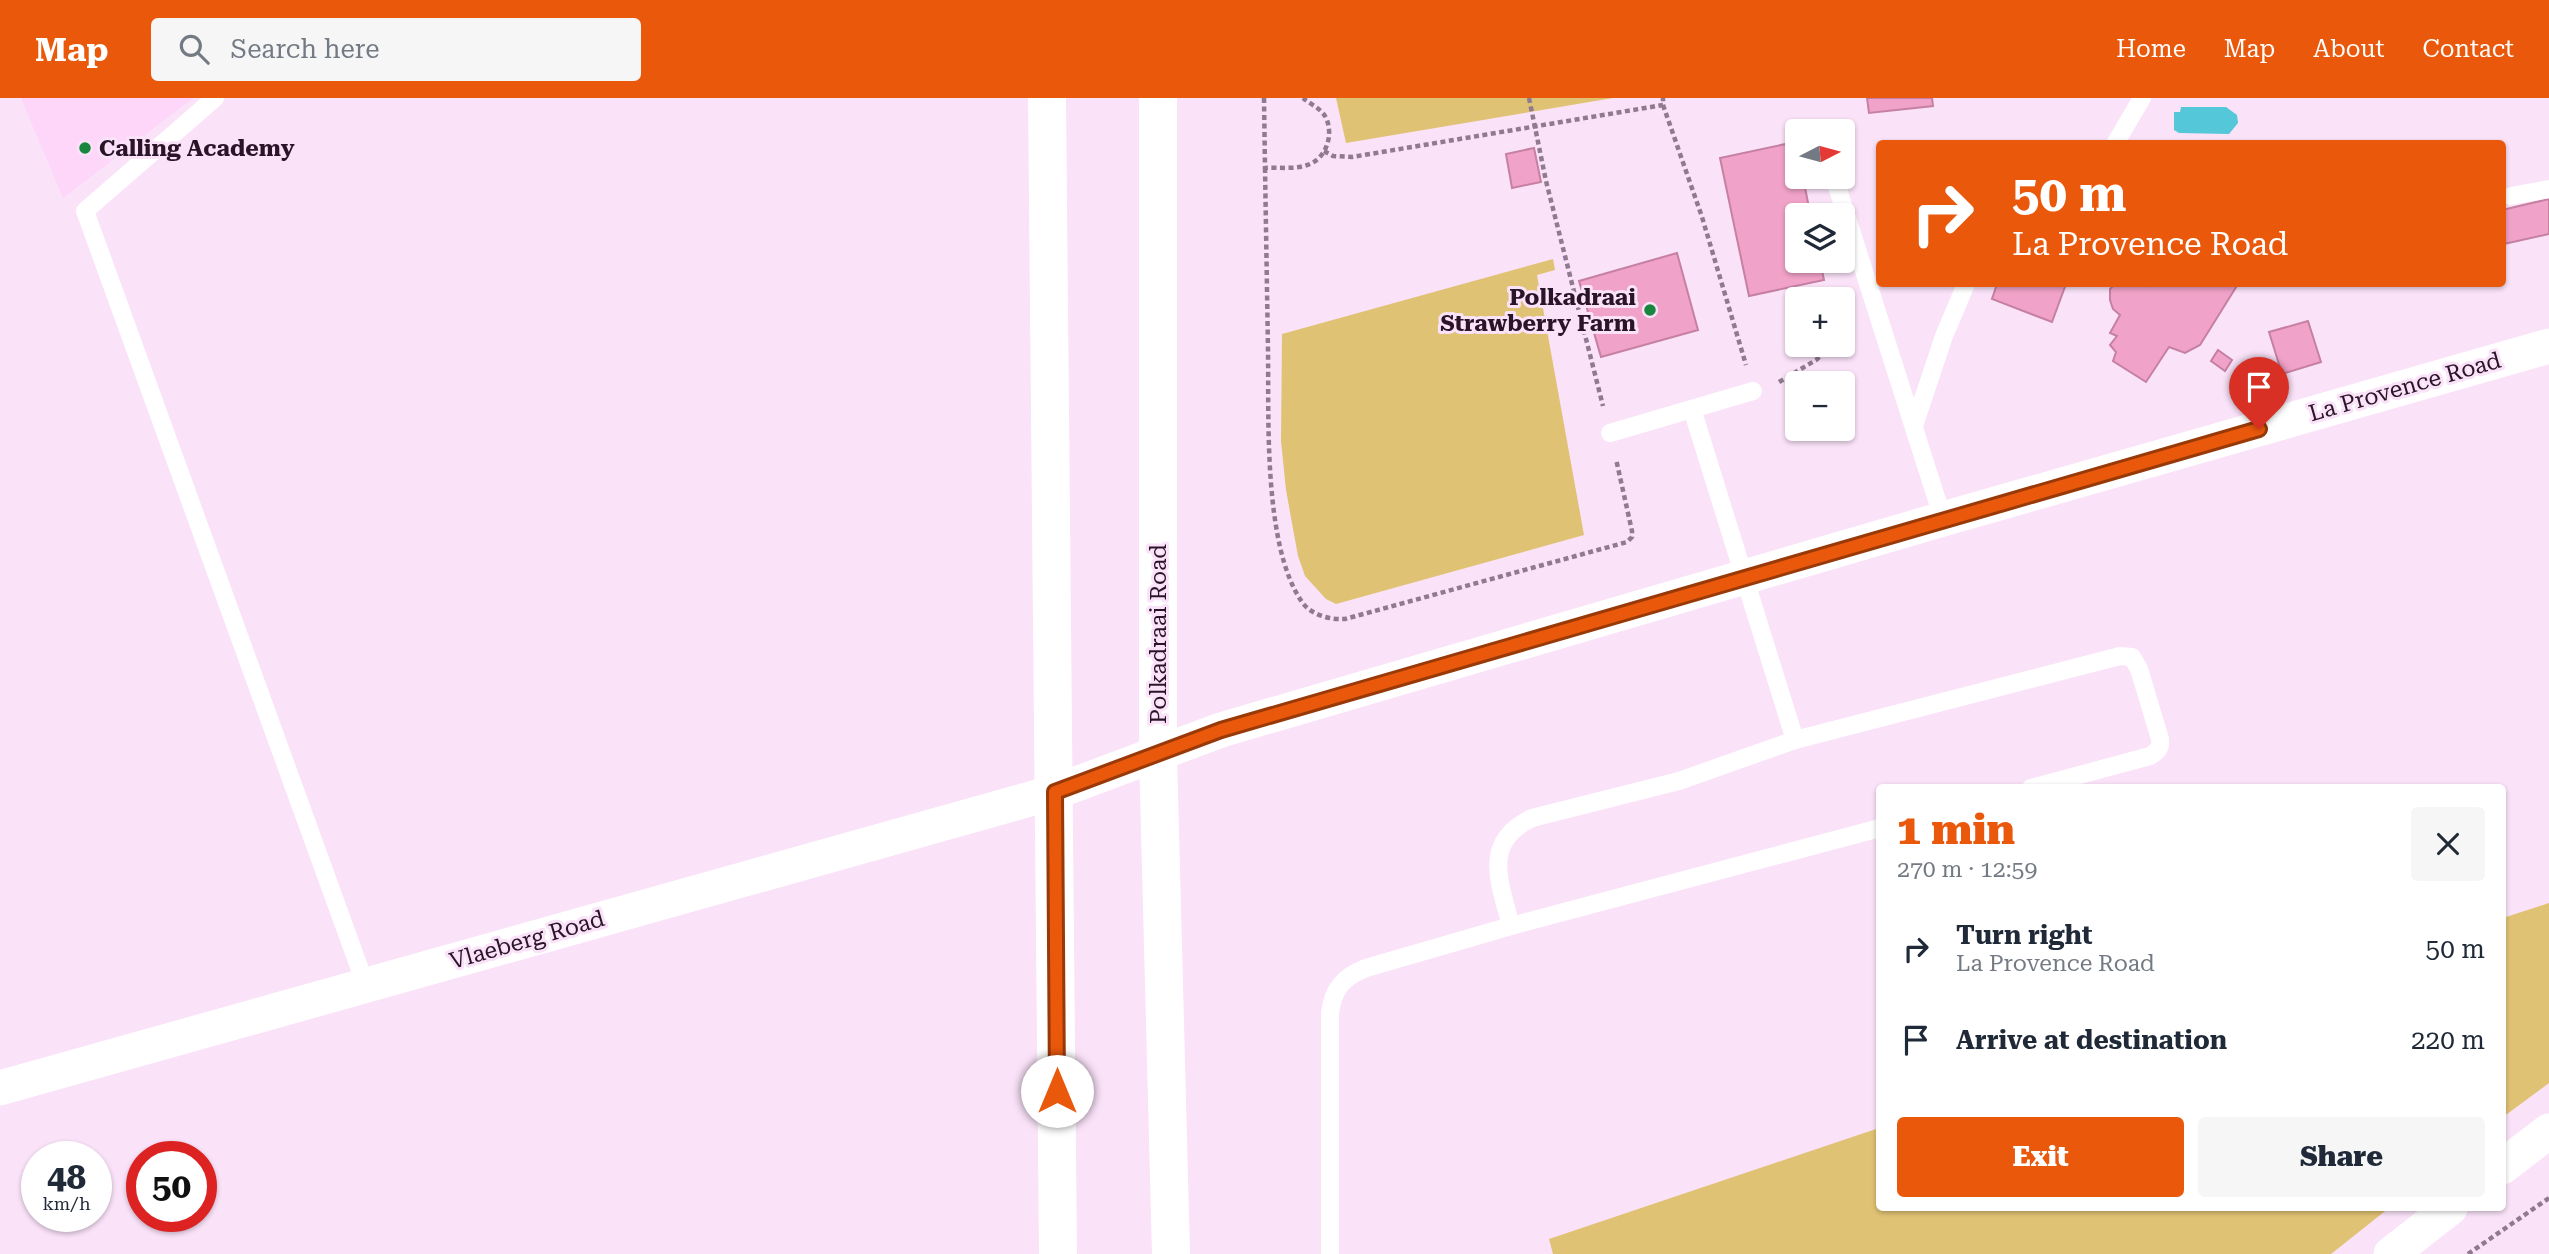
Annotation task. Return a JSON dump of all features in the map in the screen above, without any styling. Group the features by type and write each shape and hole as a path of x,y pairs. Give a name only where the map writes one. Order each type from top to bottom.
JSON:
{"main road":[{"path":"1047,98 1058,1254"},
{"name":"Polkadraai Road","path":"1158,98 1158,754 1171,1254"}],"street":[{"name":"La Provence Road","path":"1055,792 1221,730 1745,576 2549,346"},
{"name":"Vlaeberg Road","path":"0,1088 1055,792"},
{"path":"2506,1164 2549,1131"},
{"path":"2391,1254 2446,1211"}],"lane":[{"path":"215,98 85,211 366,986"},
{"path":"2117,140 2142,98"},
{"path":"1838,189 1943,519"},
{"path":"2511,196 2549,189"},
{"path":"1914,426 1944,336 1965,287"},
{"path":"1610,433 1754,391"},
{"path":"1692,409 1795,740"},
{"path":"1511,926 1500,881 1500,846 1519,824 1532,818 1679,781 1795,740 2120,656 2132,657 2143,680 2160,739 2160,748 2150,756 2046,784"},
{"path":"1330,1254 1329,1013 1331,999 1343,979 1366,968 1511,926 1876,829"}],"path":[{"path":"1264,98 1272,494 1283,555 1296,592 1304,605 1314,612 1345,620 1626,541 1632,537 1610,433 1528,98"},
{"path":"1265,167 1310,164 1324,151 1329,133 1328,124 1318,108 1303,98"},
{"path":"1324,151 1333,156 1352,157 1663,101 1702,217 1754,391 1788,377 1819,357"},
{"path":"2468,1254 2549,1198"}],"shaded area":[{"name":"Calling Academy","path":"21,98 193,98 63,198"},
{"path":"1336,98 1613,98 1346,143"},
{"path":"1553,259 1555,270 1537,275 1584,535 1336,604 1326,599 1305,576 1298,556 1286,490 1281,441 1282,334"},
{"path":"2549,903 2549,1083 2506,1115 2506,917"},
{"path":"1876,1129 1876,1211 2385,1211 2331,1254 1553,1254 1549,1239"}],"water":[{"path":"2181,107 2226,107 2237,115 2238,123 2229,134 2179,133 2174,130 2174,112 2180,112"}],"building":[{"path":"1867,98 1932,98 1933,106 1869,113"},
{"path":"1785,144 1785,189 1805,189 1808,203 1785,203 1785,273 1823,273 1824,280 1749,296 1720,158"},
{"path":"1534,148 1541,182 1512,188 1506,154"},
{"path":"2549,199 2549,234 2506,244 2506,209"},
{"path":"1677,253 1698,330 1601,357 1579,281"},
{"path":"1996,287 2065,287 2052,322 1992,299"},
{"path":"2236,287 2200,345 2185,353 2169,347 2146,382 2113,361 2116,352 2110,345 2117,336 2110,333 2120,315 2113,309 2110,289"},
{"path":"2308,321 2321,362 2282,374 2269,332"},
{"path":"2218,350 2232,360 2225,371 2211,361"}],"place":[{"name":"Calling Academy","path":"85,148"},
{"name":"Polkadraai Strawberry Farm","path":"1650,310"}],"route":[{"path":"1057,1091 1055,792 1221,730 2259,429"}]}
